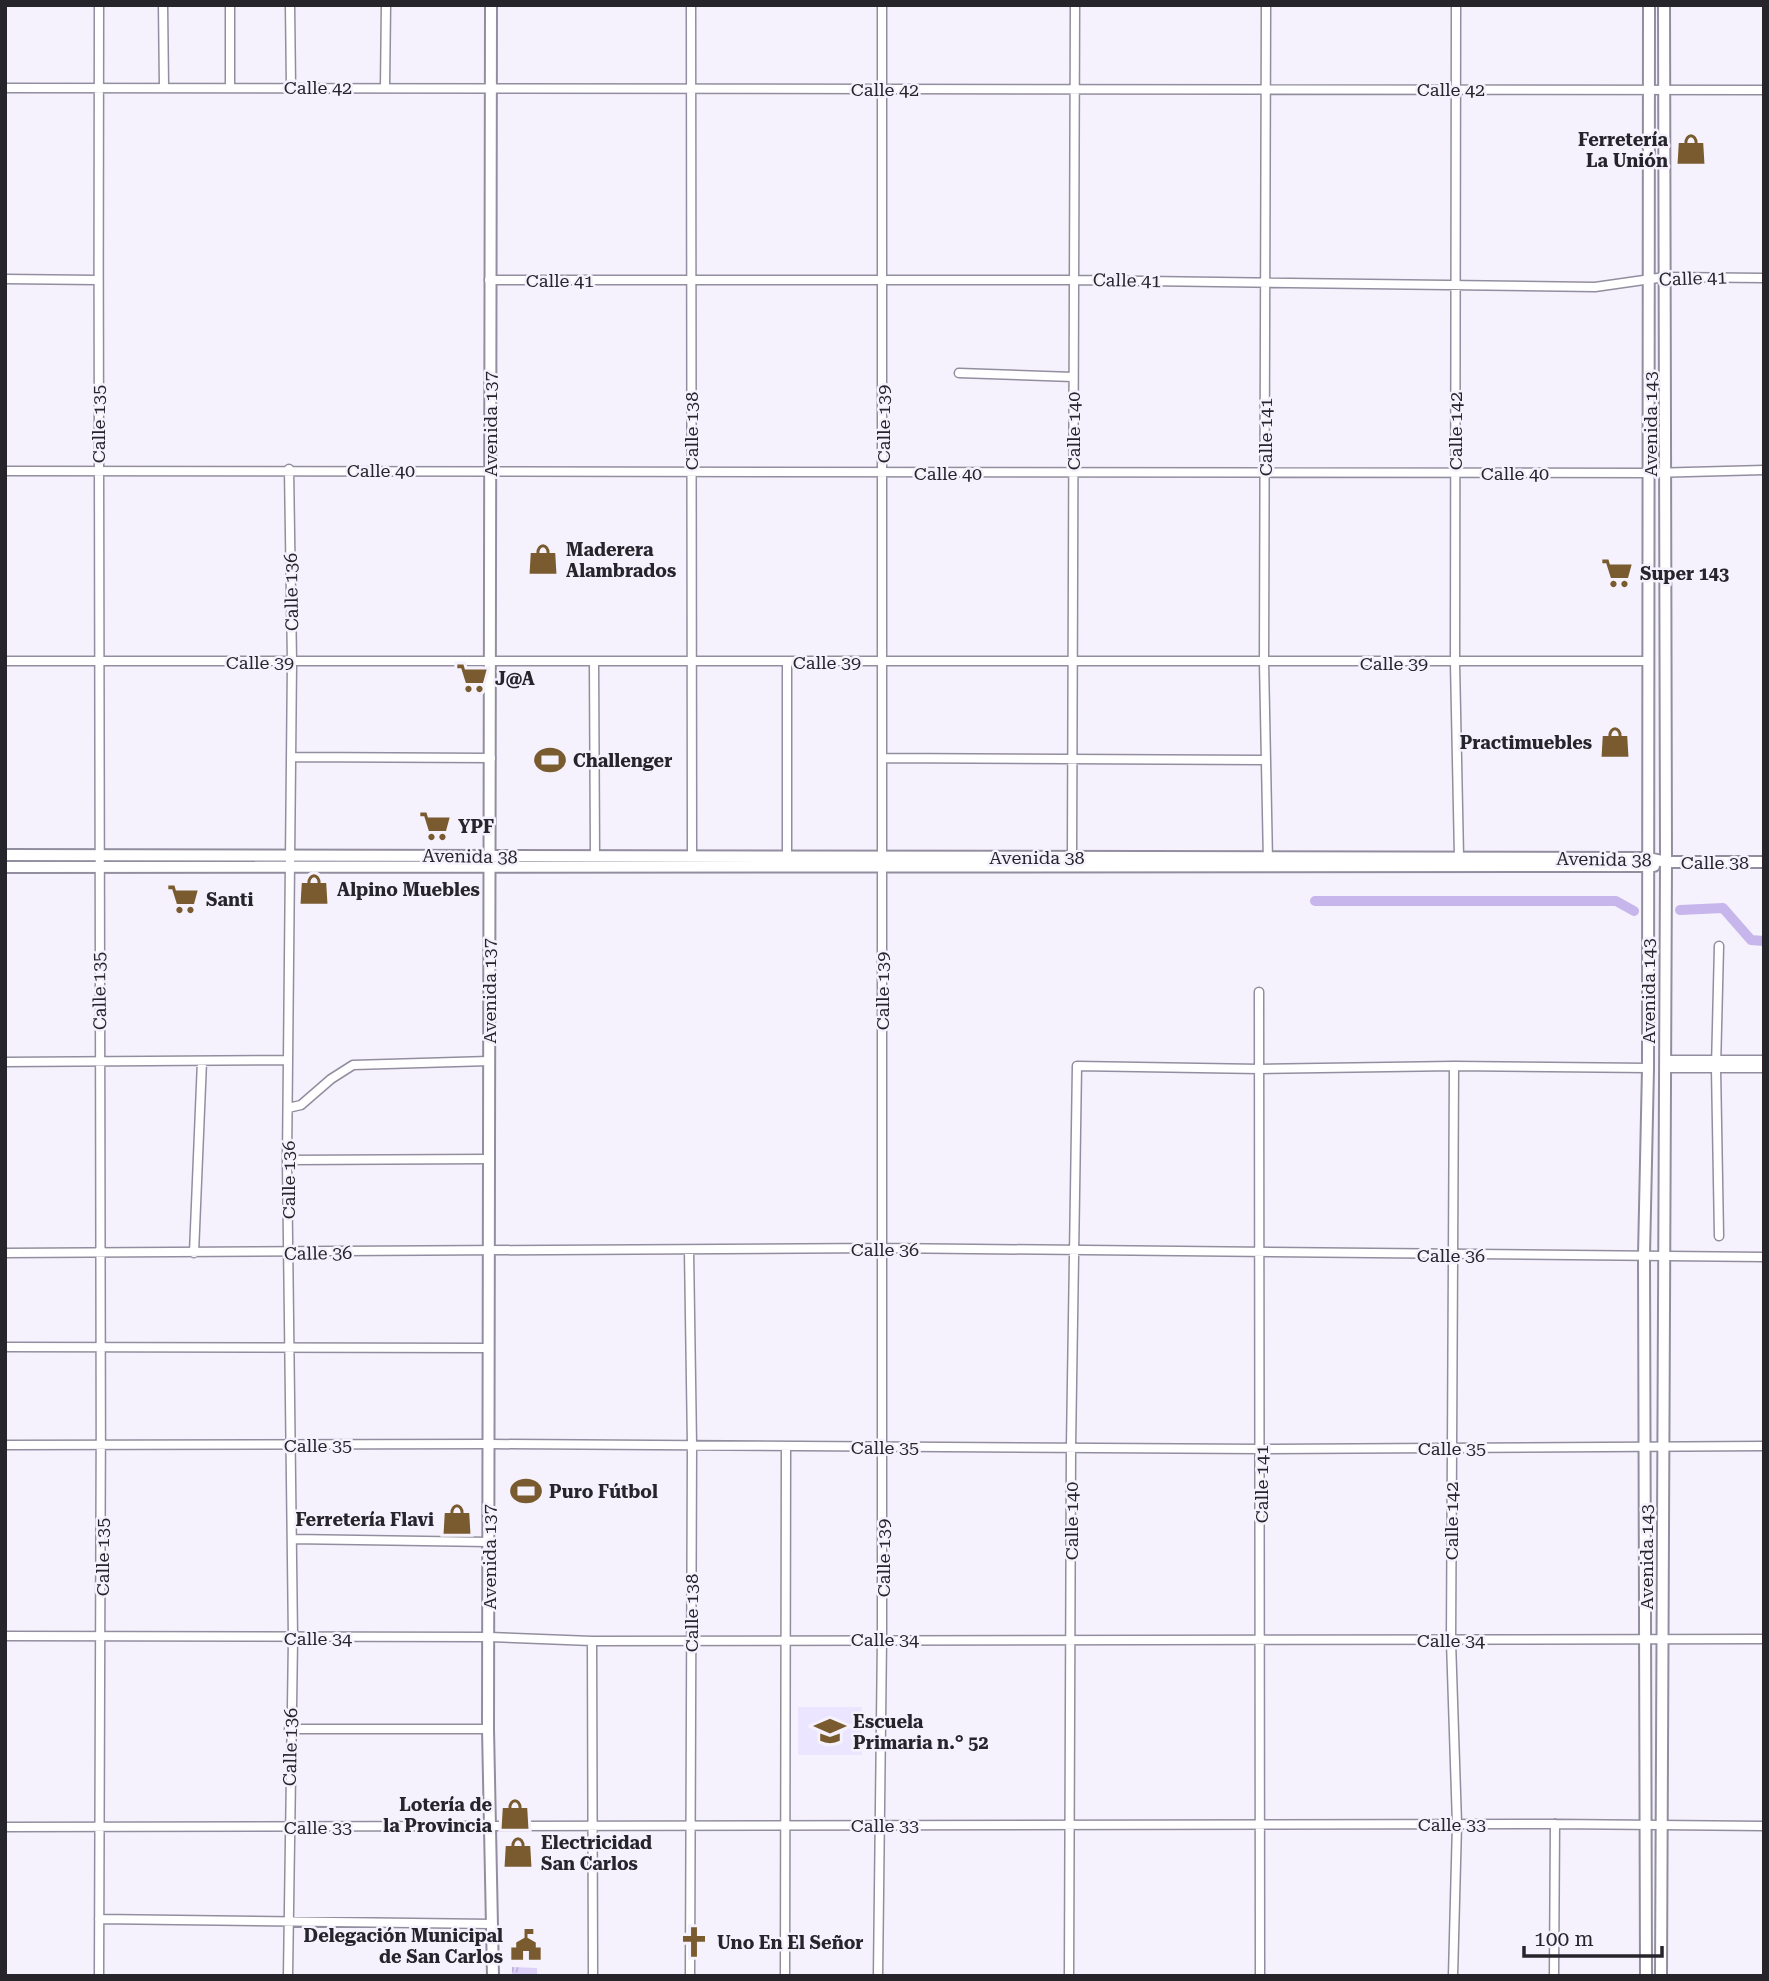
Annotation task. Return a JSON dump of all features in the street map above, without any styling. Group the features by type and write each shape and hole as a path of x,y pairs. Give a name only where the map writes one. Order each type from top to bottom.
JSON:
{"main road":[{"name":"Avenida 137","path":"491,5 488,1729 493,1976"},
{"name":"Avenida 143","path":"1646,1976 1648,1827 1644,1255 1648,1068 1651,279 1649,5"},
{"name":"Avenida 143","path":"1661,1976 1666,862 1664,5"},
{"name":"Avenida 38","path":"5,855 97,862 289,869 882,863 1666,862"},
{"name":"Avenida 38","path":"5,867 289,855 787,857 882,863 1072,857 1268,863 1459,858 1648,863"},
{"name":"Calle 38","path":"1666,862 1764,862"}],"street":[{"name":"Calle 135","path":"99,5 97,862 102,1349 99,1976"},
{"path":"163,5 164,87"},
{"path":"230,5 230,87"},
{"path":"290,5 292,87"},
{"path":"385,87 386,5"},
{"name":"Calle 138","path":"691,5 692,857"},
{"name":"Calle 139","path":"878,1976 883,1638 882,5"},
{"name":"Calle 140","path":"1072,857 1075,5"},
{"name":"Calle 141","path":"1265,5 1267,89 1264,760 1268,863"},
{"name":"Calle 142","path":"1456,5 1455,663 1459,858"},
{"name":"Calle 42","path":"5,88 1764,90"},
{"name":"Calle 41","path":"489,280 1074,280 1595,287 1664,277 1764,278"},
{"path":"5,279 97,280"},
{"path":"959,373 1073,377"},
{"name":"Calle 40","path":"5,471 289,469 883,473 1664,473 1764,470"},
{"name":"Calle 136","path":"288,1976 289,1730 293,1639 287,1160 292,662 289,469"},
{"name":"Calle 39","path":"5,662 491,659 787,662 1649,661"},
{"path":"594,661 595,856"},
{"path":"787,662 787,857"},
{"path":"291,757 491,758"},
{"path":"883,758 1264,760"},
{"path":"1718,1236 1716,1064 1719,946"},
{"name":"Calle 141","path":"1259,992 1260,1976"},
{"path":"5,1062 288,1060"},
{"path":"1665,1064 1764,1060"},
{"path":"194,1253 202,1061"},
{"path":"288,1108 301,1105 331,1079 353,1065 489,1061"},
{"path":"1716,1064 1764,1068"},
{"name":"Calle 140","path":"1069,1976 1071,1446 1077,1066 1260,1069"},
{"path":"1260,1069 1454,1066 1648,1068"},
{"name":"Calle 142","path":"1453,1976 1457,1824 1451,1641 1454,1066"},
{"path":"287,1160 488,1159"},
{"name":"Calle 36","path":"5,1253 882,1248 1764,1257"},
{"name":"Calle 138","path":"689,1250 692,1445 690,1976"},
{"path":"5,1347 489,1348"},
{"name":"Calle 35","path":"5,1445 489,1444 1261,1449 1764,1446"},
{"path":"785,1976 786,1446"},
{"path":"292,1539 490,1542"},
{"name":"Calle 34","path":"5,1636 293,1639 489,1637 592,1641 1261,1637 1451,1641 1764,1639"},
{"path":"592,1641 593,1976"},
{"path":"289,1730 488,1729"},
{"name":"Calle 33","path":"5,1827 1457,1824 1764,1826"},
{"path":"1554,1976 1555,1824"},
{"path":"99,1919 492,1924"}],"shaded area":[{"name":"Escuela Primaria n.° 52","path":"798,1707 862,1707 862,1755 798,1755"}],"green space":[{"path":"512,1967 537,1968 537,1976 512,1976"}],"waterway":[{"path":"1315,901 1616,901 1634,911"},
{"path":"1680,910 1723,908 1751,940 1764,941"}],"place":[{"name":"Ferretería La Unión","path":"1691,149"},
{"name":"Maderera Alambrados","path":"543,559"},
{"name":"Super 143","path":"1617,573"},
{"name":"J@A","path":"472,678"},
{"name":"Practimuebles","path":"1615,742"},
{"name":"Challenger","path":"550,760"},
{"name":"YPF","path":"435,826"},
{"name":"Alpino Muebles","path":"314,889"},
{"name":"Santi","path":"183,899"},
{"name":"Puro Fútbol","path":"526,1491"},
{"name":"Ferretería Flavi","path":"457,1519"},
{"name":"Escuela Primaria n.° 52","path":"830,1731"},
{"name":"Lotería de la Provincia","path":"515,1814"},
{"name":"Electricidad San Carlos","path":"518,1852"},
{"name":"Uno En El Señor","path":"694,1942"},
{"name":"Delegación Municipal de San Carlos","path":"526,1945"}]}
